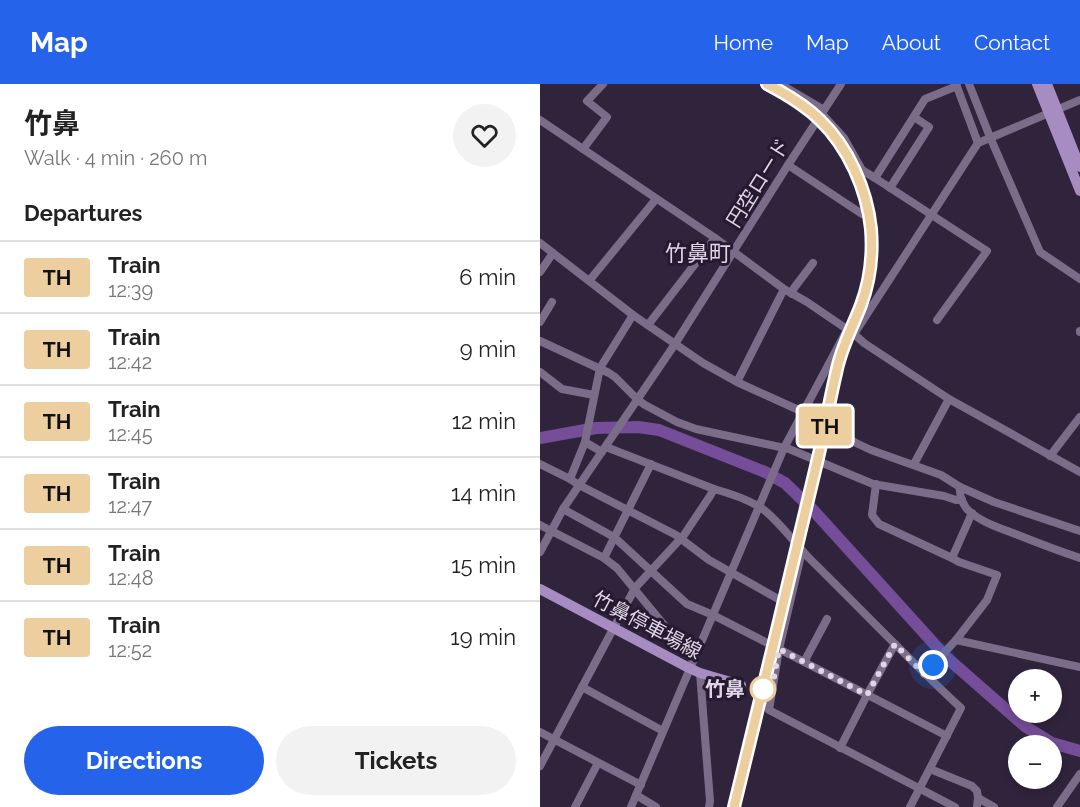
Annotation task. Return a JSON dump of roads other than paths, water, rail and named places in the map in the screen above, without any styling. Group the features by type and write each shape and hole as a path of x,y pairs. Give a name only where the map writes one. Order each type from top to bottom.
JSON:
{"main road":[{"path":"1037,84 1080,167"},
{"path":"1047,84 1053,111 1080,192"},
{"name":"竹鼻停車場線","path":"540,589 613,629 694,667 741,685"}],"street":[{"path":"583,149 607,117 587,101 603,84"},
{"path":"780,84 823,112 844,138 862,170 987,251 937,320"},
{"name":"円空ロード","path":"540,552 563,509 675,344 841,84"},
{"path":"969,84 1040,252 1080,279"},
{"path":"875,178 925,99 957,85 978,142"},
{"path":"854,334 978,142 1080,100"},
{"path":"890,188 929,127 914,117"},
{"path":"540,120 715,238 784,289 807,302 949,399 1080,472"},
{"path":"788,165 862,214"},
{"path":"589,281 656,199"},
{"path":"648,325 715,238"},
{"path":"540,243 633,315 703,363 737,382 803,412 863,446 941,475 960,487 994,502 1080,531"},
{"path":"540,272 553,253"},
{"path":"792,294 813,263"},
{"path":"737,382 784,289"},
{"path":"540,321 552,302"},
{"path":"570,479 585,439 600,368 633,315"},
{"path":"631,807 663,731 694,667 713,615 784,448 847,330"},
{"path":"540,341 600,368 615,377 638,400 677,422 696,429 789,449 876,484 962,500"},
{"path":"540,372 562,389 594,395"},
{"path":"914,464 949,399"},
{"path":"1050,456 1080,417"},
{"path":"585,439 604,449 730,493 759,507 924,674 961,708 910,807"},
{"path":"540,464 681,538 709,560 789,605"},
{"path":"604,558 651,464"},
{"path":"876,484 872,515 879,524 959,562 997,575 987,600 956,640 924,674"},
{"path":"960,487 959,492 965,507 972,513 995,526 1080,558"},
{"path":"540,766 635,588 681,538 714,489"},
{"path":"563,509 614,537 687,604 713,615 947,736"},
{"path":"952,558 972,513"},
{"path":"540,525 604,558 617,568 635,588 694,667 710,804"},
{"path":"802,551 779,649 769,710 955,807"},
{"path":"804,662 827,619"},
{"path":"956,640 1080,667"},
{"path":"840,748 895,644"},
{"path":"582,687 663,731"},
{"path":"540,732 641,785"},
{"path":"575,807 598,763"},
{"path":"930,769 972,786 977,791 977,807"},
{"path":"1057,807 1080,774"},
{"path":"636,795 656,807"},
{"path":"978,798 993,807"}],"waterway":[{"path":"540,438 596,428 638,427 659,430 765,472 785,483 813,510 946,657 1026,727 1052,743 1080,751"}],"railway":[{"path":"734,807 821,447 837,369 864,296 869,277 872,248 869,214 865,199 854,170 839,143 808,109 767,84"}],"train":[{"name":"TH","path":"734,807 818,460 840,357 862,302 870,271 872,248 868,209 863,192 858,177 840,145 819,119 787,94 767,84"}],"place":[{"name":"竹鼻","path":"763,689"}],"district":[{"name":"竹鼻町","path":"698,253"}]}
